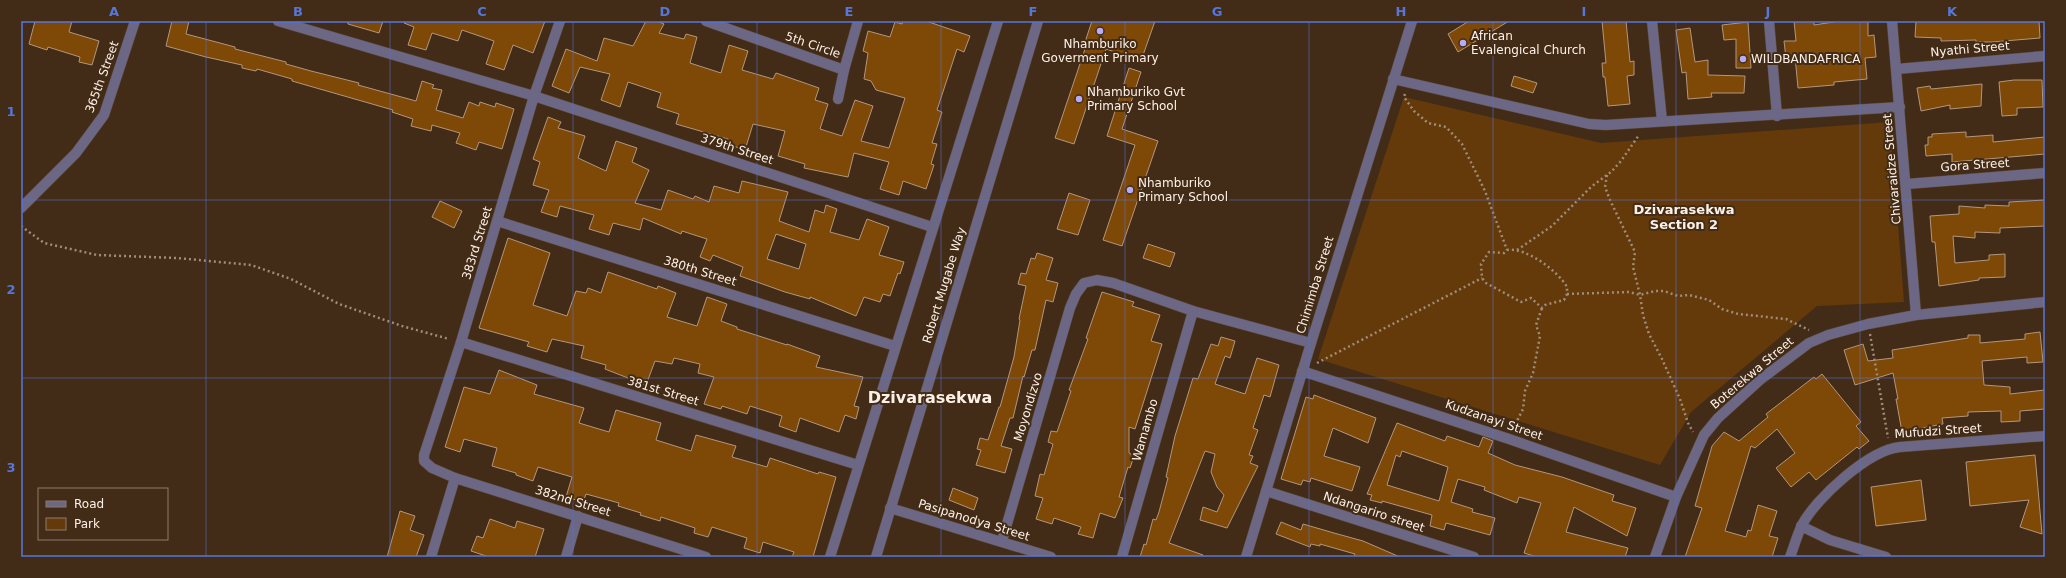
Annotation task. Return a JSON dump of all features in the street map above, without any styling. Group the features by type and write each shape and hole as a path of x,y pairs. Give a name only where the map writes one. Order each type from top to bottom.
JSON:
{"street":[{"name":"365th Street","path":"21,208 76,153 104,116 135,21"},
{"name":"379th Street","path":"278,21 534,96 932,227"},
{"name":"383rd Street","path":"432,468 424,461 424,455 461,342 534,96 560,21"},
{"name":"5th Circle","path":"706,21 844,70"},
{"name":"5th Circle","path":"838,99 844,70 858,21"},
{"path":"830,557 932,227 998,21"},
{"name":"Robert Mugabe Way","path":"876,557 1038,21"},
{"name":"Chimimba Street","path":"1246,557 1310,344 1412,21"},
{"path":"1652,21 1662,121"},
{"path":"1769,21 1777,116"},
{"name":"Chivaraidze Street","path":"1892,21 1907,184 1916,315"},
{"name":"Nyathi Street","path":"1897,69 2045,56"},
{"path":"1393,80 1589,124 1606,125 1777,116 1900,107"},
{"name":"Gora Street","path":"1907,184 2045,173"},
{"name":"380th Street","path":"497,221 895,346"},
{"name":"Moyondizvo","path":"1002,541 1070,308 1076,294 1084,283 1097,280 1112,283 1193,311"},
{"name":"Boterekwa Street","path":"1654,557 1676,497 1704,435 1718,418 1779,364 1809,343 1868,324 1916,315 2045,302"},
{"path":"1193,311 1310,344"},
{"name":"Wamambo","path":"1122,557 1193,311"},
{"name":"381st Street","path":"461,342 858,465"},
{"name":"Kudzanayi Street","path":"1302,371 1509,439 1676,497"},
{"name":"Mufudzi Street","path":"1790,557 1801,526 1816,504 1838,483 1882,451 1890,448 2045,436"},
{"name":"382nd Street","path":"432,468 455,478 700,556"},
{"path":"431,557 455,478"},
{"name":"Ndangariro street","path":"1266,491 1474,557"},
{"name":"Pasipanodya Street","path":"890,508 1051,557"},
{"path":"566,557 578,516"},
{"path":"1801,526 1830,540 1886,557"}],"path":[{"path":"1407,83 1404,97 1414,111 1428,123 1446,127 1462,144 1486,191 1508,250"},
{"path":"1517,250 1552,226 1591,187 1607,175 1621,161 1640,133 1644,122"},
{"path":"1607,175 1605,187 1635,252 1633,268 1640,294 1643,315 1649,334 1680,399 1688,423 1694,433 1704,435"},
{"path":"21,226 44,243 97,255 177,258 251,265 291,279 339,304 402,326 461,342"},
{"path":"1509,439 1515,423 1523,409 1525,391 1533,373 1540,336 1536,325 1542,308 1545,304 1564,300 1567,294 1567,287 1555,271 1517,250 1508,250 1504,253 1489,252 1480,264 1482,278 1499,292 1521,302 1531,298 1542,308"},
{"path":"1302,371 1482,278"},
{"path":"1567,294 1629,292 1640,294 1664,291 1678,296 1689,295 1708,300 1729,312 1775,319 1786,319 1808,328 1818,339"},
{"path":"1868,324 1890,448"}],"green space":[{"path":"1404,97 1601,143 1890,122 1904,302 1817,306 1691,412 1660,465 1318,359"}],"building":[{"path":"35,21 72,21 69,32 99,41 92,65 79,62 80,57 48,47 47,50 29,44"},
{"path":"172,21 189,21 186,34 235,47 235,49 286,62 286,64 359,83 358,85 416,101 422,81 434,85 432,88 442,90 436,110 463,118 469,102 479,106 480,102 495,107 496,103 514,109 502,149 479,142 476,150 456,143 460,133 432,125 431,131 411,126 413,119 392,112 393,110 292,81 292,79 257,69 256,71 242,68 242,65 166,46"},
{"path":"348,21 383,21 379,33 348,24"},
{"path":"404,21 545,21 533,53 513,45 504,70 486,64 494,41 462,30 458,41 432,33 426,50 408,45 414,27 404,23"},
{"path":"646,21 657,21 664,24 659,33 684,39 686,34 697,37 690,63 721,73 729,45 748,51 742,70 773,79 776,73 819,88 815,100 828,104 820,129 842,136 855,100 873,106 861,141 889,148 905,98 876,90 871,81 864,79 868,53 863,51 868,31 890,37 895,22 902,24 903,21 926,21 970,36 964,52 957,49 937,110 942,112 932,143 937,144 931,164 934,165 926,189 903,181 899,195 880,189 889,162 854,153 848,177 804,168 805,164 778,156 785,131 753,124 745,150 727,144 728,139 676,124 679,114 657,107 661,93 628,82 620,107 601,100 610,74 580,67 569,93 552,86 566,49 597,61 604,38 633,46"},
{"path":"1092,21 1155,21 1141,61 1106,49 1074,144 1055,138 1087,43 1085,42"},
{"name":"African Evalengical Church","path":"1469,21 1509,21 1458,52 1448,34"},
{"path":"1602,21 1626,21 1630,62 1634,61 1634,75 1627,76 1630,104 1608,106 1602,63 1606,63"},
{"path":"1794,21 1814,21 1814,25 1840,21 1868,21 1868,36 1874,35 1876,57 1865,58 1867,79 1834,82 1834,85 1798,88 1795,56 1786,58 1784,41 1796,41"},
{"path":"1916,21 2039,21 2040,38 1992,42 1976,42 1976,40 1941,41 1941,38 1915,37"},
{"path":"1748,22 1751,68 1736,68 1736,39 1724,40 1722,25"},
{"path":"1690,28 1695,62 1708,60 1708,75 1745,76 1744,93 1711,93 1712,97 1688,99 1686,72 1682,73 1676,30"},
{"name":"Nhamburiko Primary School","path":"1129,68 1141,72 1122,129 1158,141 1122,246 1103,240 1135,145 1107,136"},
{"name":"African Evalengical Church","path":"1514,76 1537,83 1533,93 1511,86"},
{"path":"2014,80 2042,80 2043,107 2017,108 2017,115 2002,116 1999,82"},
{"path":"1982,84 1981,106 1950,109 1950,105 1921,111 1917,88 1930,86 1931,89"},
{"path":"548,117 561,122 558,128 585,136 578,158 606,171 616,141 637,148 632,162 649,170 635,203 661,210 668,190 693,199 695,196 709,202 714,186 739,193 742,181 788,192 779,221 809,232 815,210 824,213 826,205 837,209 830,232 859,240 867,219 889,227 879,255 904,262 900,274 898,273 890,296 883,294 880,302 864,297 856,316 810,297 810,299 785,292 740,276 743,267 713,255 710,261 700,257 707,239 682,231 681,234 643,218 640,230 613,223 609,235 589,229 594,215 560,206 557,217 541,212 549,190 533,185 540,162 533,159","holes":["776,234 806,244 799,269 767,259"]},
{"path":"1966,132 1966,137 1993,135 1993,142 2045,137 2045,154 1952,162 1952,154 1926,156 1925,145 1928,145 1928,137 1932,137 1932,134"},
{"path":"1069,193 1090,200 1078,235 1057,229"},
{"path":"2045,200 2045,226 2000,228 2000,233 1975,232 1975,238 1953,236 1955,263 1989,260 1989,255 2005,254 2005,277 1979,278 1979,280 1939,286 1935,242 1932,242 1930,216 1959,214 1959,206 1985,208 1985,205 2009,206 2009,202"},
{"path":"440,201 462,211 454,228 432,217"},
{"path":"508,238 550,253 533,305 567,316 576,291 586,293 588,288 601,293 608,272 657,289 658,286 676,293 667,317 697,326 707,297 727,304 721,321 737,327 737,329 787,344 820,356 816,367 863,377 854,406 859,407 856,419 845,415 839,432 800,418 796,432 779,426 782,416 750,406 747,414 722,406 721,409 704,404 714,377 698,373 700,364 674,358 672,364 655,361 646,385 605,369 606,365 581,358 584,346 552,339 547,352 527,346 529,342 479,328"},
{"path":"1148,244 1175,253 1170,267 1143,258"},
{"path":"1037,253 1053,258 1046,280 1058,283 1053,302 1046,300 1035,350 1032,350 1024,377 1023,376 1013,418 1010,418 1001,446 1012,449 1005,473 976,465 981,450 977,449 980,438 988,440 1000,407 1014,357 1019,319 1026,286 1018,284 1021,273 1026,274 1031,258 1035,259"},
{"path":"1102,292 1134,302 1132,306 1160,315 1151,341 1162,344 1135,429 1129,427 1129,453 1134,456 1130,468 1128,467 1119,497 1123,498 1115,518 1100,513 1093,538 1078,534 1081,527 1054,518 1052,524 1036,519 1043,498 1035,496 1040,474 1044,475 1053,444 1048,442 1051,431 1057,432 1071,391 1069,390 1088,339 1086,338"},
{"path":"2040,332 2043,362 2027,363 2027,357 1982,361 1984,385 2010,387 2010,394 2045,390 2045,409 2020,411 2020,421 2001,422 2001,411 1968,412 1968,416 1942,418 1943,424 1902,432 1893,373 1855,385 1844,350 1863,344 1868,361 1893,358 1892,350 1968,338 1968,335 1980,335 1980,343 2025,339 2025,334"},
{"path":"1221,337 1235,341 1230,358 1225,356 1215,384 1245,394 1257,358 1279,365 1270,397 1264,395 1253,428 1258,430 1249,455 1253,456 1250,463 1258,466 1227,528 1200,520 1203,507 1217,512 1224,495 1217,487 1211,472 1215,454 1205,451 1169,543 1203,555 1203,557 1140,557 1144,544 1146,545 1153,519 1156,520 1159,512 1168,478 1166,477 1175,436 1193,378 1198,379 1211,344 1218,346"},
{"path":"499,370 537,385 534,394 584,408 579,423 609,432 616,410 661,423 656,440 691,451 696,435 736,446 732,457 767,467 770,458 818,474 819,472 836,477 813,557 792,557 794,552 763,542 760,553 744,548 747,538 712,527 708,537 694,533 695,528 661,517 660,521 640,515 641,513 618,506 619,503 586,494 583,502 566,497 572,477 538,467 533,481 516,475 516,473 492,466 497,448 464,439 460,452 445,447 464,387 490,394"},
{"path":"1822,374 1861,422 1856,426 1869,441 1859,449 1857,447 1816,480 1809,472 1791,487 1776,468 1795,453 1777,429 1755,448 1751,446 1725,531 1746,537 1748,530 1751,531 1758,505 1777,511 1769,536 1778,538 1772,557 1685,557 1702,508 1695,506 1712,446 1724,432 1739,441 1768,417 1766,414 1814,377 1816,379"},
{"path":"1314,395 1376,418 1368,443 1333,428 1324,456 1360,467 1352,491 1311,478 1310,482 1303,480 1301,485 1281,479 1306,397 1313,399"},
{"path":"1397,423 1445,441 1447,436 1479,447 1483,437 1493,441 1488,453 1515,465 1562,477 1614,495 1612,501 1636,508 1627,536 1574,507 1566,532 1628,548 1625,557 1537,557 1524,553 1541,503 1519,497 1517,503 1484,490 1485,487 1458,479 1451,502 1473,509 1472,512 1495,518 1490,535 1446,523 1444,530 1430,526 1432,515 1382,501 1382,503 1370,500 1372,495 1367,494","holes":["1402,451 1448,467 1439,501 1387,485 1396,455 1400,457"]},
{"path":"2035,455 2042,534 2020,527 2029,500 1970,506 1966,462"},
{"path":"1921,480 1926,520 1876,526 1871,487"},
{"path":"953,488 978,498 974,510 949,500"},
{"path":"400,511 415,516 410,530 424,535 416,557 387,557"},
{"path":"490,519 515,528 517,521 544,529 535,557 489,557 471,551 477,536 483,538"},
{"path":"1281,522 1301,530 1303,524 1363,541 1400,557 1354,557 1355,554 1320,544 1320,546 1311,544 1310,547 1276,534"}],"place":[{"name":"Nhamburiko Goverment Primary","path":"1100,31"},
{"name":"African Evalengical Church","path":"1463,43"},
{"name":"WILDBANDAFRICA","path":"1743,59"},
{"name":"Nhamburiko Gvt Primary School","path":"1079,99"},
{"name":"Nhamburiko Primary School","path":"1130,190"}],"district":[{"name":"Dzivarasekwa Section 2","path":"1684,216"},
{"name":"Dzivarasekwa","path":"930,397"}]}
